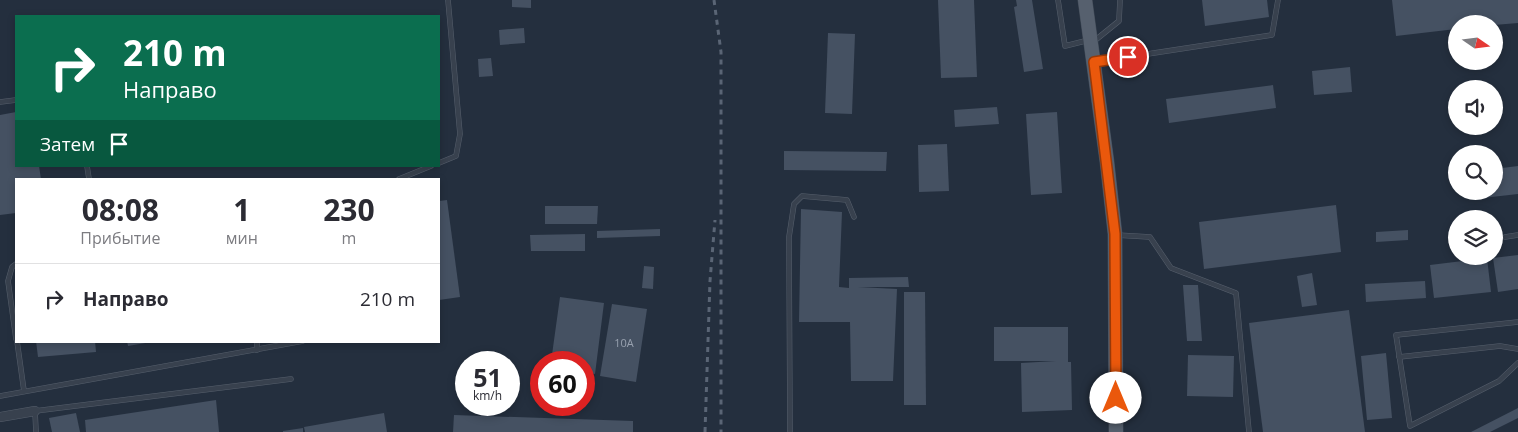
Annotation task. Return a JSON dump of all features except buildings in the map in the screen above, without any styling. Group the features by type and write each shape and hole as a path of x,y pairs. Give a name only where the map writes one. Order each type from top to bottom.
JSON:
{"main road":[{"path":"1085,0 1115,234 1116,432"}],"street":[{"path":"0,417 35,411"}],"lane":[{"path":"440,163 456,156 460,134 448,0"},
{"path":"1058,0 1065,46 1091,41 1120,21 1120,0"},
{"path":"1094,62 1272,35 1278,0"},
{"path":"0,102 15,100"},
{"path":"401,178 429,167"},
{"path":"790,432 789,237 794,204 802,196 847,200 854,218"},
{"path":"1115,234 1150,237 1171,268 1236,293 1249,432"},
{"path":"1506,236 1518,235"},
{"path":"15,265 12,267 8,281 15,333"},
{"path":"1518,322 1396,335 1410,426 1499,381 1518,363"},
{"path":"16,343 24,391"},
{"path":"257,343 257,350"},
{"path":"0,396 294,343"},
{"path":"1399,357 1500,346 1518,349"},
{"path":"36,432 35,411 291,379"}],"railway":[{"path":"714,0 721,52 721,432"},
{"path":"705,432 710,281 715,220"}],"route":[{"path":"1116,398 1115,234 1094,62 1128,57"}]}
